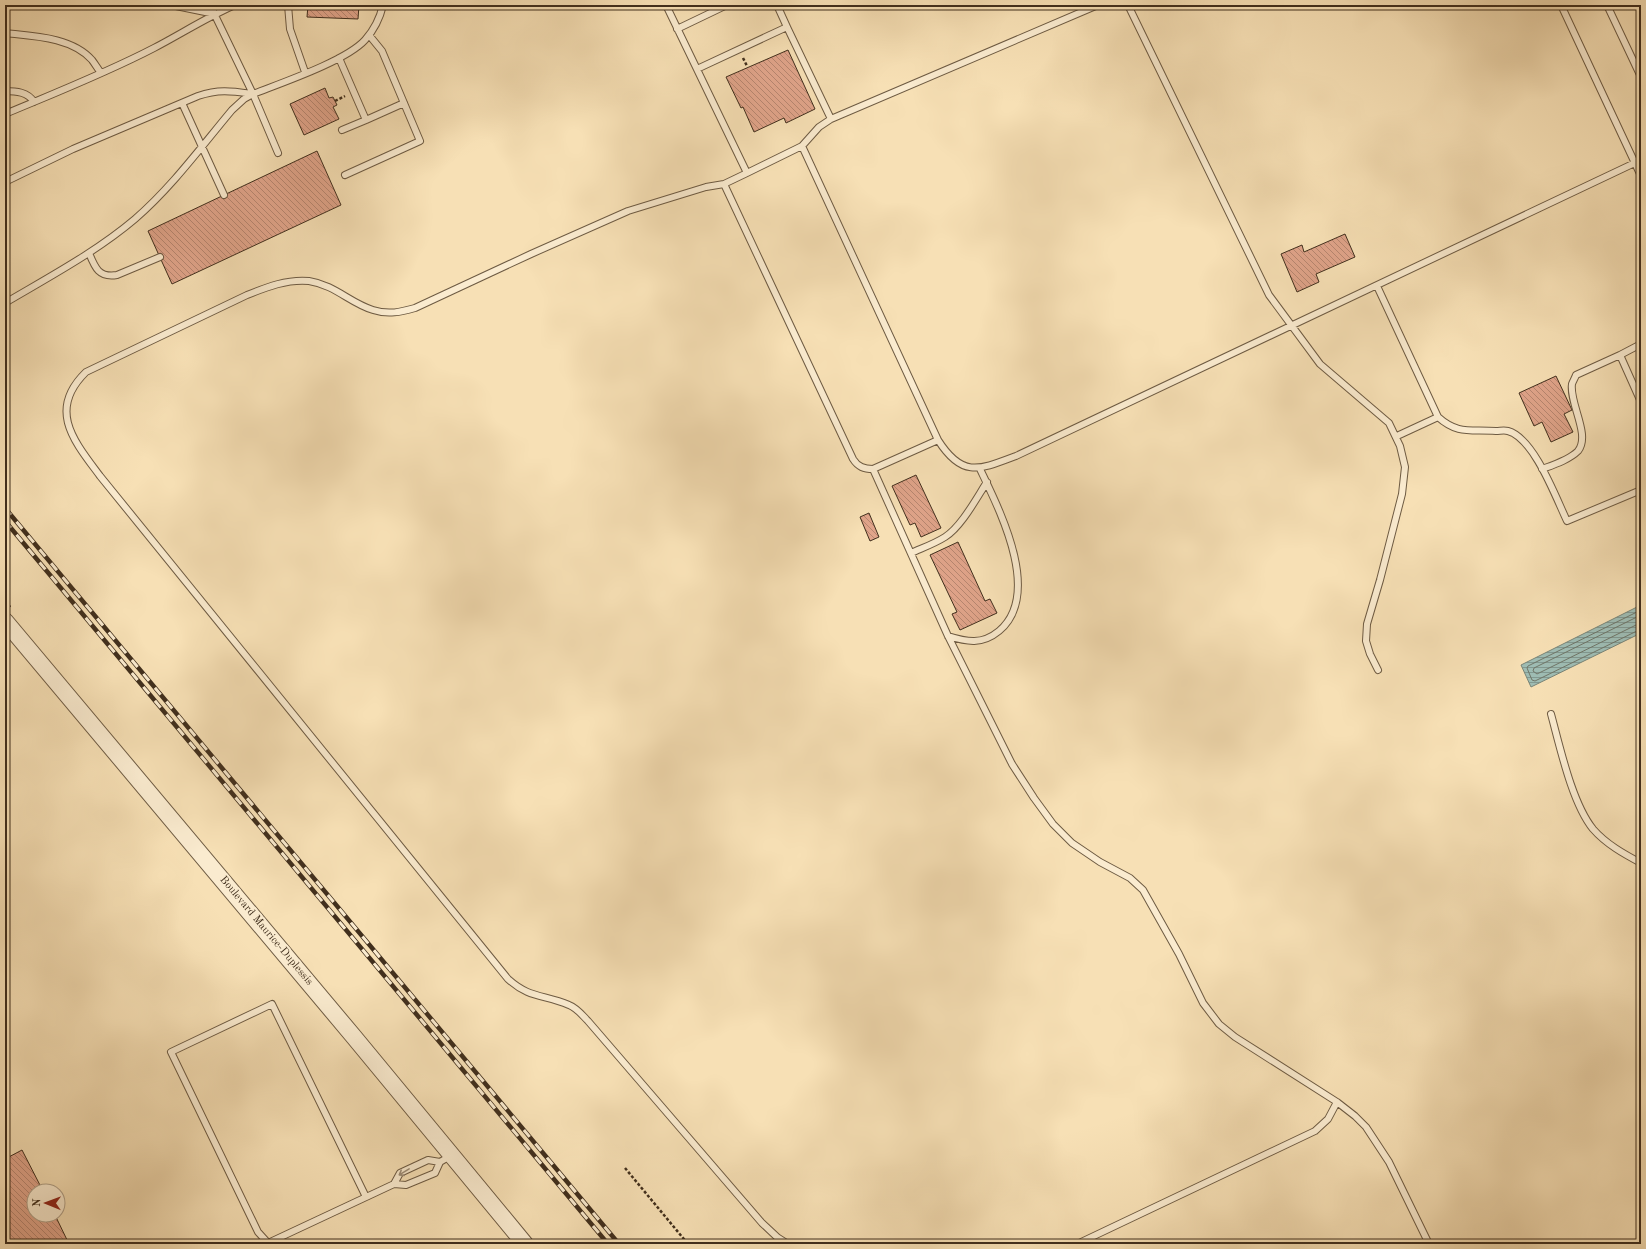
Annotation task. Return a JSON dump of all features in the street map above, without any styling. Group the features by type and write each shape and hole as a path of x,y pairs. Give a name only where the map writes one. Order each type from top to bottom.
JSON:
{"street":[{"name":"Boulevard Maurice-Duplessis","path":"5,621 208,862 446,1159 525,1244"}],"lane":[{"path":"172,5 215,14"},
{"path":"210,5 253,94 278,153"},
{"path":"5,114 101,74 235,5"},
{"path":"288,5 292,34 305,72"},
{"path":"5,302 89,253 135,219 168,187 232,110 244,99 338,58 364,42 377,22 383,6 368,5"},
{"path":"666,5 747,174"},
{"path":"677,29 727,5"},
{"path":"777,5 831,119"},
{"path":"788,1244 777,1237 762,1223 578,1010 568,1005 528,993 518,988 508,979 100,476 75,443 71,435 67,414 70,392 76,382 86,372 247,295 268,287 294,281 320,284 336,290 373,310 400,312 416,308 530,254 628,211 706,187 724,184 747,174 802,146 819,127 831,119 1098,5"},
{"path":"1128,5 1269,295 1320,364 1389,423 1397,436 1404,457 1405,467 1402,494 1367,624 1366,641 1370,654 1378,670"},
{"path":"1561,5 1638,162 1641,176"},
{"path":"1607,5 1641,77"},
{"path":"697,69 787,27"},
{"path":"5,33 47,38 67,44 81,51 92,60 101,74"},
{"path":"345,175 420,141 382,51 369,35"},
{"path":"338,58 366,120"},
{"path":"5,91 22,93 29,96 34,102"},
{"path":"5,182 74,149 214,91 237,91 253,94"},
{"path":"182,103 224,195"},
{"path":"342,130 404,103"},
{"path":"802,146 938,440 954,462 980,469 1016,456 1638,162"},
{"path":"724,184 853,459 857,464 862,468 873,470 938,440"},
{"path":"89,253 96,269 101,273 110,276 117,275 160,257"},
{"path":"1377,286 1438,417 1448,426 1461,430 1508,431 1522,439 1533,451 1567,521 1641,490"},
{"path":"1542,469 1573,455 1582,443 1581,428 1573,397 1572,384 1576,375 1641,344"},
{"path":"1620,355 1641,402"},
{"path":"1397,436 1438,417"},
{"path":"948,636 975,642 986,639 1003,628 1015,608 1017,581 1016,560 1010,537 980,469"},
{"path":"873,470 948,636 1012,764 1034,798 1053,824 1072,842 1100,862 1130,878 1143,890 1179,954 1203,1003 1219,1024 1235,1037 1337,1102 1366,1127 1389,1162 1429,1244"},
{"path":"911,554 945,537 951,532 963,518 987,482"},
{"path":"1551,714 1564,761 1584,817 1604,840 1625,854 1641,862"},
{"path":"366,1197 272,1004 171,1052 258,1232 268,1244 394,1184 406,1185 435,1173 446,1159"},
{"path":"1077,1244 1315,1131 1328,1119 1337,1102"},
{"path":"394,1184 400,1173 428,1160 446,1159"}],"path":[{"path":"742,55 747,66"},
{"path":"625,1168 688,1244"}],"water":[{"path":"1641,605 1641,633 1531,687 1521,665"}],"building":[{"path":"308,5 359,5 358,19 307,17"},
{"path":"788,50 815,109 786,123 784,118 754,132 743,107 741,108 726,77"},
{"path":"325,88 329,98 333,97 337,105 333,107 339,119 304,135 290,104"},
{"path":"317,151 341,205 172,284 148,231"},
{"path":"1345,234 1355,257 1316,274 1319,282 1297,292 1281,254 1302,245 1304,252"},
{"path":"1556,376 1572,410 1564,414 1573,432 1551,442 1542,422 1534,426 1519,393"},
{"path":"916,475 941,528 921,537 915,523 910,525 892,486"},
{"path":"869,513 879,537 870,541 860,517"},
{"path":"958,542 985,601 990,599 997,613 960,630 952,614 957,612 930,555"},
{"path":"22,1150 39,1183 26,1183 26,1223 59,1223 69,1244 5,1244 5,1159"}],"railway":[{"path":"5,508 619,1244"},
{"path":"5,521 608,1244"}]}
